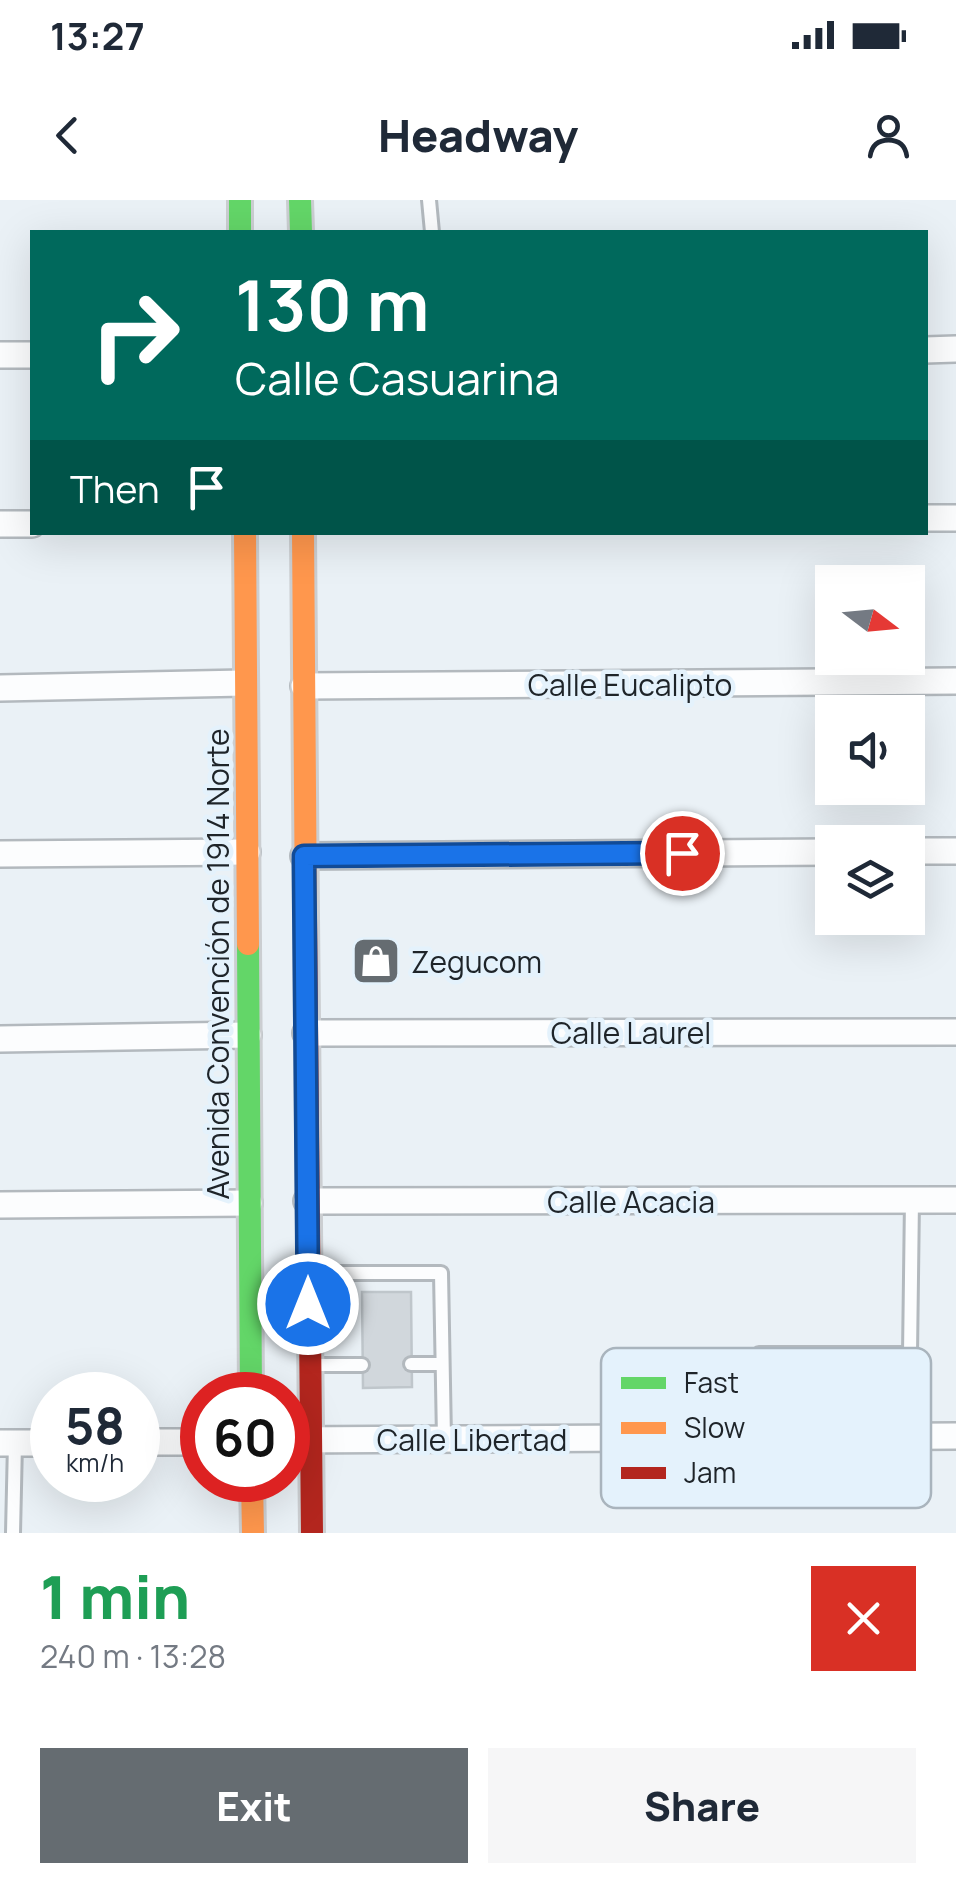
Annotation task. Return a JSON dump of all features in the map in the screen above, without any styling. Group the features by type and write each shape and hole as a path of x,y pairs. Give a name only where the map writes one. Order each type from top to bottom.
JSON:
{"main road":[{"path":"240,200 240,230"},
{"path":"300,200 301,230"},
{"name":"Avenida Convención de 1914 Norte","path":"245,535 251,1372"},
{"path":"303,535 307,1372"},
{"path":"252,1502 253,1533"},
{"path":"308,1502 312,1533"}],"street":[{"path":"928,350 956,350"},
{"path":"0,355 30,355"},
{"path":"928,518 956,518"},
{"path":"0,524 30,524"},
{"name":"Calle Eucalipto","path":"304,686 956,681"},
{"path":"0,688 244,683"},
{"path":"925,852 956,851"},
{"path":"0,854 247,852"},
{"path":"304,856 815,852"},
{"name":"Calle Laurel","path":"306,1033 956,1032"},
{"path":"0,1039 248,1034"},
{"name":"Calle Acacia","path":"307,1201 956,1200"},
{"path":"0,1205 248,1204"},
{"name":"Calle Libertad","path":"931,1436 956,1436"},
{"name":"Calle Libertad","path":"310,1440 601,1438"}],"lane":[{"path":"429,200 432,230"},
{"path":"910,1348 912,1200"},
{"path":"307,1273 441,1273 444,1439"},
{"path":"308,1364 362,1365"},
{"path":"412,1364 442,1364"},
{"path":"7,1443 13,1533"}],"building":[{"path":"362,1292 411,1292 412,1387 363,1388"}],"traffic: fast":[{"path":"240,200 240,230"},
{"path":"300,200 301,230"},
{"path":"248,944 251,1372"}],"traffic: slow":[{"path":"245,535 248,944"},
{"path":"303,535 306,918"},
{"path":"252,1502 253,1533"}],"traffic: jam":[{"path":"306,918 312,1533"}],"place":[{"name":"Zegucom","path":"376,961"}],"route":[{"path":"308,1304 304,856 682,853"}]}
